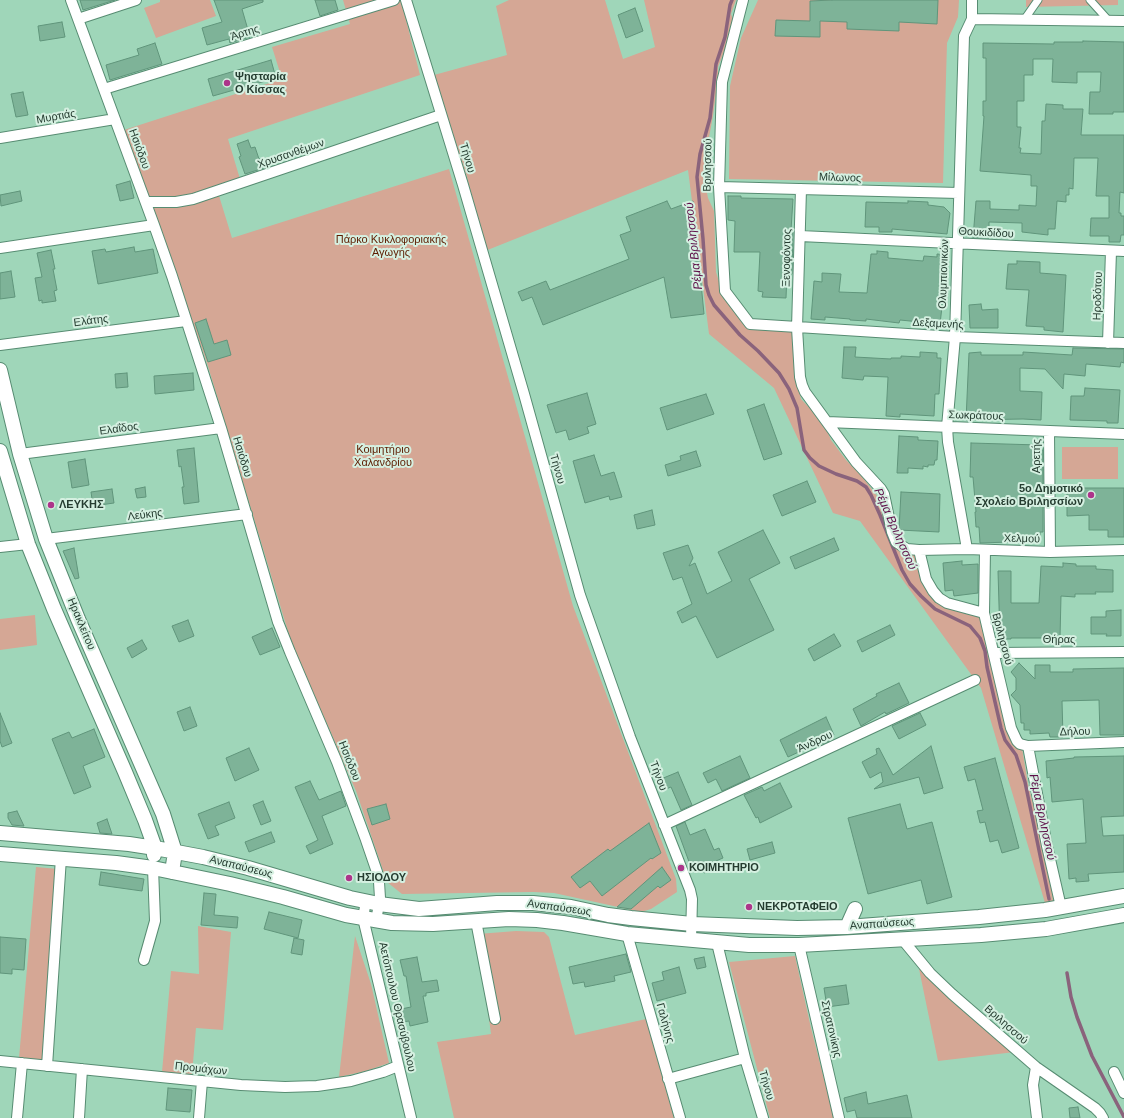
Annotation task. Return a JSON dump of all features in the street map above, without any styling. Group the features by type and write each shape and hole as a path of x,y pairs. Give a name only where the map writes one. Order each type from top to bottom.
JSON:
{"main road":[{"name":"Ηρακλείτου","path":"0,370 20,454 46,539 78,618 163,814 175,852 172,872"},
{"name":"Ηρακλείτου","path":"0,451 28,544 54,609 125,772 155,848 153,868"},
{"name":"Αναπαύσεως","path":"0,833 129,844 155,848 248,868 373,903 426,909 497,903 546,904 579,908 617,917 692,924 797,928 847,927 909,917 994,916 1061,907 1124,896"},
{"name":"Αναπαύσεως","path":"0,854 61,858 153,868 198,876 283,896 369,920 415,924 452,923 476,920 537,920 627,934 749,945 799,945 980,935 1046,929 1124,915"},
{"path":"847,927 855,909"}],"street":[{"name":"Ησιόδου","path":"71,0 154,225 221,428 264,577 287,646 337,762 377,872 380,891 373,903 369,920"},
{"path":"78,19 136,0"},
{"name":"Άρτης","path":"104,89 394,0"},
{"name":"Τήνου","path":"406,0 522,386 580,595 604,665 690,890 692,899 692,940"},
{"name":"Βριλησσού","path":"744,0 722,82 719,187 725,291 750,324"},
{"name":"Ολυμπιονικών","path":"968,549 948,442 947,427 955,337 964,36 972,19 972,0"},
{"path":"1024,20 1038,0"},
{"path":"1090,0 1109,21"},
{"path":"972,19 1124,21"},
{"name":"Χρυσανθέμων","path":"146,202 176,202 194,199 442,116"},
{"name":"Μυρτιάς","path":"0,138 115,119"},
{"name":"Μίλωνος","path":"719,187 959,193"},
{"name":"Ξενοφόντος","path":"798,328 801,189"},
{"path":"0,248 154,225"},
{"name":"Θουκιδίδου","path":"800,236 1124,251"},
{"name":"Ηροδότου","path":"1108,343 1111,251"},
{"name":"Ελάτης","path":"0,345 186,321"},
{"name":"Δεξαμενής","path":"750,324 955,337 1124,343"},
{"path":"798,328 800,378 805,392 856,462 881,488 884,494 892,532 896,542 907,549 919,550"},
{"name":"Σωκράτους","path":"826,422 1124,434"},
{"name":"Ελαΐδος","path":"20,454 221,428"},
{"name":"Αρετής","path":"1049,431 1050,552"},
{"name":"Λεύκης","path":"46,539 247,514"},
{"path":"0,547 28,544"},
{"name":"Χελμού","path":"919,550 968,549 1050,552 1124,550"},
{"name":"Βριλησσού","path":"919,550 926,579 939,598 947,603 984,613 1012,733 1020,744 1028,746"},
{"path":"984,613 985,550"},
{"name":"Θήρας","path":"994,653 1124,652"},
{"name":"Άνδρου","path":"664,825 975,680"},
{"name":"Δήλου","path":"1028,746 1124,742"},
{"path":"1028,746 1047,846 1061,907"},
{"path":"47,1066 61,858"},
{"path":"144,960 155,921 153,868"},
{"name":"Αετόπουλου Θρασύβουλου","path":"369,920 398,1066 411,1118"},
{"path":"476,920 495,1019"},
{"name":"Γαλήνης","path":"627,934 680,1118"},
{"name":"Βριλησσού","path":"902,939 930,973 952,994 1036,1067 1095,1108 1103,1118"},
{"name":"Τήνου","path":"717,942 745,1058 763,1118"},
{"name":"Στρατονίκης","path":"799,945 839,1118"},
{"path":"668,1078 745,1058"},
{"name":"Προμάχων","path":"0,1061 264,1086 317,1086 351,1081 368,1077 398,1066"},
{"path":"17,1118 22,1064"},
{"path":"1036,1067 1033,1085 1037,1118"},
{"path":"79,1118 82,1069"},
{"path":"1114,1072 1124,1093"},
{"path":"199,1118 202,1081"}],"green space":[{"path":"160,0 210,0 216,16 156,38 144,8 160,2"},
{"name":"Κοιμητήριο Χαλανδρίου","path":"343,0 401,0 420,75 228,139 240,179 216,186 232,238 449,169 573,606 676,879 677,892 651,909 641,912 554,893 402,894 387,882 356,791 293,648 207,363 124,130 282,79 272,47 350,24"},
{"path":"509,0 605,0 623,59 655,47 644,0 736,0 731,14 734,22 732,29 730,30 730,37 718,67 718,77 704,177 708,198 714,211 716,272 724,298 750,325 793,331 795,373 801,399 824,423 831,440 877,496 889,533 897,549 902,554 913,551 926,587 979,615 1022,748 1028,784 1050,870 1053,901 1045,903 981,688 860,521 833,513 774,388 709,334 688,170 485,251 467,177 434,75 507,55 496,6"},
{"path":"758,0 959,0 958,17 947,43 943,183 729,179 730,86 741,38"},
{"path":"1026,0 1118,0 1118,5 1026,7"},
{"path":"1062,447 1118,447 1118,479 1062,479"},
{"path":"35,615 37,645 0,650 0,619"},
{"path":"36,867 58,869 43,1061 19,1058"},
{"path":"198,926 231,932 223,1030 196,1028 192,1074 162,1072 171,971 199,974"},
{"path":"516,931 544,932 549,937 575,1035 646,1019 674,1118 454,1118 437,1042 491,1034 478,934"},
{"path":"355,936 371,984 389,1063 366,1071 339,1077"},
{"path":"795,956 811,1028 834,1118 770,1118 729,962"},
{"path":"918,964 1015,1052 938,1061"}],"building":[{"path":"80,0 115,0 83,10"},
{"path":"214,0 263,0 263,2 242,9 250,37 230,43 229,39 207,45 202,28 222,22"},
{"path":"315,0 335,0 338,10 320,16"},
{"path":"938,0 937,24 899,22 899,31 847,29 847,22 820,21 820,37 775,36 776,20 810,21 810,1"},
{"path":"635,8 643,31 626,38 618,15"},
{"path":"62,22 65,37 40,41 38,26"},
{"path":"1054,42 1124,42 1124,112 1113,112 1113,114 1089,114 1090,92 1100,92 1101,72 1077,72 1077,83 1052,82 1053,59 1033,59 1033,75 1024,75 1024,101 1017,101 1017,127 1021,127 1020,153 1041,154 1042,121 1045,121 1046,104 1063,105 1063,109 1083,109 1081,135 1124,135 1124,193 1120,192 1119,213 1121,213 1121,216 1124,216 1124,235 1121,235 1120,242 1109,242 1109,236 1090,236 1091,218 1109,218 1109,196 1096,196 1098,158 1074,158 1073,189 1069,188 1069,195 1066,195 1066,202 1057,201 1055,229 1048,229 1048,235 1022,232 1022,223 989,222 989,238 973,238 976,201 990,201 990,209 1019,210 1019,205 1036,206 1037,186 1031,186 1031,175 980,171 984,116 983,101 986,101 986,58 983,58 983,43 1054,44"},
{"path":"155,43 162,64 110,80 106,65 139,55 137,49"},
{"path":"271,60 276,78 213,96 208,79"},
{"path":"23,92 28,115 16,117 11,94"},
{"path":"248,140 251,148 255,147 259,159 263,158 267,167 245,174 239,157 241,156 237,144"},
{"path":"130,181 134,198 120,201 116,185"},
{"path":"20,191 22,201 1,206 0,195"},
{"path":"728,196 741,196 741,198 793,199 791,230 793,230 792,274 787,274 786,298 762,297 763,292 758,291 760,252 734,252 735,221 728,220"},
{"path":"667,201 671,209 693,201 704,314 671,318 664,277 543,325 532,297 522,301 518,292 546,281 550,290 629,259 620,235 631,231 626,217"},
{"path":"908,201 928,202 928,205 944,207 950,213 947,234 892,229 892,232 879,232 879,227 865,227 866,202 908,203"},
{"path":"134,247 135,252 153,249 158,273 98,284 92,251 105,249 106,252"},
{"path":"51,250 55,269 53,269 57,290 54,291 56,301 42,303 42,300 39,301 35,278 42,277 37,253"},
{"path":"877,251 888,252 888,258 923,261 924,256 937,257 937,254 948,255 940,324 900,320 899,323 866,319 866,321 825,317 825,320 811,319 814,281 822,282 822,273 841,274 839,292 867,293 871,254 877,254"},
{"path":"1017,261 1040,262 1040,273 1066,275 1063,332 1044,330 1044,327 1026,326 1029,290 1006,289 1008,264 1017,264"},
{"path":"11,271 15,297 0,299 0,273"},
{"path":"981,304 982,310 998,309 998,328 970,328 969,305"},
{"path":"206,319 214,344 227,340 231,355 208,362 195,323"},
{"path":"844,347 856,347 855,357 891,359 901,358 901,356 920,357 920,352 937,353 937,358 941,358 939,394 935,394 934,416 900,414 900,417 886,416 888,377 864,376 863,380 842,378"},
{"path":"1073,348 1124,349 1124,363 1121,362 1120,367 1086,364 1085,376 1064,374 1063,389 1045,369 1020,368 1020,391 1042,392 1041,420 966,420 969,353 981,352 981,355 1023,355 1023,352 1072,355"},
{"path":"127,373 128,387 116,388 115,374"},
{"path":"193,373 194,390 155,394 154,376"},
{"path":"1085,388 1120,390 1118,423 1107,423 1107,421 1070,420 1071,396 1084,396"},
{"path":"587,393 596,424 587,427 589,433 569,440 566,430 556,433 547,405"},
{"path":"706,394 714,414 667,430 660,408"},
{"path":"764,404 782,454 764,460 747,410"},
{"path":"899,436 918,437 918,440 938,441 937,460 935,460 934,465 928,465 928,467 923,466 923,469 908,468 908,473 897,473"},
{"path":"971,443 1039,445 1039,450 1043,450 1043,532 1040,532 1040,541 980,543 979,527 976,527 973,477 970,477"},
{"path":"194,448 199,502 184,504 182,487 184,487 177,450"},
{"path":"696,451 701,466 668,476 665,465 681,460 680,456"},
{"path":"594,455 601,476 614,472 622,497 610,500 609,496 585,503 573,461"},
{"path":"85,459 89,485 72,488 68,462"},
{"path":"807,481 816,502 782,516 773,495"},
{"path":"145,487 146,497 137,498 135,489"},
{"path":"1067,488 1124,488 1124,537 1108,537 1108,530 1089,530 1089,515 1067,516"},
{"path":"112,489 114,503 93,506 91,492"},
{"path":"901,492 940,494 939,532 899,530"},
{"path":"652,510 655,525 637,529 634,515"},
{"path":"763,530 780,563 749,579 774,630 717,658 696,616 682,623 677,612 692,604 682,577 673,580 663,553 688,545 693,558 689,566 695,563 707,594 732,581 718,552"},
{"path":"834,538 839,550 795,569 790,557"},
{"path":"74,548 79,578 75,579 63,551"},
{"path":"962,561 962,565 978,564 978,593 954,596 953,590 945,591 943,563"},
{"path":"1063,563 1076,564 1076,566 1096,566 1096,569 1113,570 1113,592 1075,594 1075,597 1061,596 1060,638 1000,639 998,571 1011,571 1011,603 1039,603 1041,566 1063,567"},
{"path":"1121,610 1121,636 1091,634 1091,617 1106,617 1106,611"},
{"path":"188,620 194,636 179,642 172,626"},
{"path":"890,625 895,635 862,652 857,641"},
{"path":"272,628 280,647 260,655 252,637"},
{"path":"834,634 841,646 814,661 808,649"},
{"path":"142,640 147,649 132,658 127,648"},
{"path":"1019,663 1035,679 1035,665 1050,665 1050,672 1073,672 1073,669 1124,668 1124,735 1100,735 1099,700 1062,701 1063,737 1050,737 1049,733 1030,734 1030,730 1024,730 1024,723 1021,723 1020,705 1011,695 1016,690 1016,678 1011,672"},
{"path":"899,683 909,703 886,714 885,712 861,726 853,709 877,696 876,694"},
{"path":"190,707 197,726 184,731 177,712"},
{"path":"0,713 12,743 2,747 0,741"},
{"path":"920,713 926,725 899,739 892,726"},
{"path":"826,717 834,735 828,738 829,741 817,746 816,744 788,757 780,740"},
{"path":"94,729 105,757 83,766 91,787 74,794 52,739 69,732 72,738"},
{"path":"931,746 943,788 924,794 919,777 874,789 883,782 881,772 870,778 862,762 877,754 876,749 879,748 893,775"},
{"path":"249,748 259,770 235,781 226,758"},
{"path":"740,756 750,778 722,791 716,779 708,783 703,773"},
{"path":"1124,756 1124,816 1101,817 1103,836 1124,835 1124,872 1088,874 1089,881 1076,882 1076,878 1069,879 1067,844 1086,843 1083,799 1052,802 1050,777 1047,778 1046,761 1074,757"},
{"path":"995,758 1019,848 1002,853 998,840 990,842 985,822 980,823 977,811 983,810 975,779 968,781 964,767"},
{"path":"678,772 692,805 681,810 671,787 666,789 661,779"},
{"path":"310,781 319,800 341,791 346,806 322,816 333,844 310,854 306,846 318,840 295,787"},
{"path":"780,783 792,807 760,823 758,817 756,818 744,795 762,787 764,791"},
{"path":"263,801 271,821 261,825 253,805"},
{"path":"229,802 235,818 215,826 219,835 208,839 198,814"},
{"path":"386,804 390,819 372,825 367,809"},
{"path":"900,804 907,829 932,822 952,897 927,904 921,880 868,894 848,818"},
{"path":"17,811 24,826 12,825 8,818 8,813"},
{"path":"107,819 112,834 100,833 97,823"},
{"path":"685,822 690,835 705,829 714,850 719,848 723,858 716,861 718,868 704,873 702,867 692,870 676,826"},
{"path":"649,823 661,853 652,859 651,858 602,896 590,881 580,888 571,877 608,849 610,851"},
{"path":"271,832 275,842 249,852 245,842"},
{"path":"772,842 775,853 750,860 747,849"},
{"path":"662,867 671,880 660,888 658,886 631,909 617,907"},
{"path":"101,872 144,879 142,891 99,885"},
{"path":"204,893 216,894 214,915 238,917 237,928 201,925"},
{"path":"269,912 302,920 298,938 264,929"},
{"path":"0,937 26,939 24,970 12,969 12,974 0,973"},
{"path":"294,938 304,940 302,955 291,953"},
{"path":"626,954 631,972 614,976 615,981 585,987 584,982 573,984 569,967"},
{"path":"417,957 422,982 437,980 439,991 426,993 426,996 423,996 428,1022 410,1026 409,1021 403,1022 401,1009 411,1007 406,976 404,976 400,960"},
{"path":"704,957 706,967 697,969 694,959"},
{"path":"679,967 686,993 657,1001 652,983 664,980 662,972"},
{"path":"846,985 849,1004 827,1007 824,988"},
{"path":"168,1088 192,1090 190,1112 166,1110"},
{"path":"866,1092 868,1104 907,1095 912,1118 857,1118 855,1110 847,1112 844,1098"},
{"path":"1078,1107 1080,1118 1070,1118 1069,1108"}],"waterway":[{"name":"Ρέμα Βριλησσού","path":"732,0 725,37 716,64 710,118 700,154 697,177 706,285 709,295 714,305 740,335 779,373 789,389 797,408 804,450 810,458 819,466 857,481 866,487 880,515 902,570 910,584 935,609 970,626 980,638 985,651 987,667 1001,728 1005,740 1016,755 1025,782 1049,899"},
{"name":"Ρέμα Βριλησσού","path":"1067,973 1071,997 1077,1017 1092,1056 1124,1117"}],"place":[{"name":"Ψησταρία Ο Κίσσας","path":"227,83"},
{"name":"5ο Δημοτικό Σχολείο Βριλησσίων","path":"1091,495"},
{"name":"ΛΕΥΚΗΣ","path":"51,505"},
{"name":"ΚΟΙΜΗΤΗΡΙΟ","path":"681,868"},
{"name":"ΗΣΙΟΔΟΥ","path":"349,878"},
{"name":"ΝΕΚΡΟΤΑΦΕΙΟ","path":"749,907"}],"park label":[{"name":"Πάρκο Κυκλοφοριακής Αγωγής","path":"391,246"}]}
